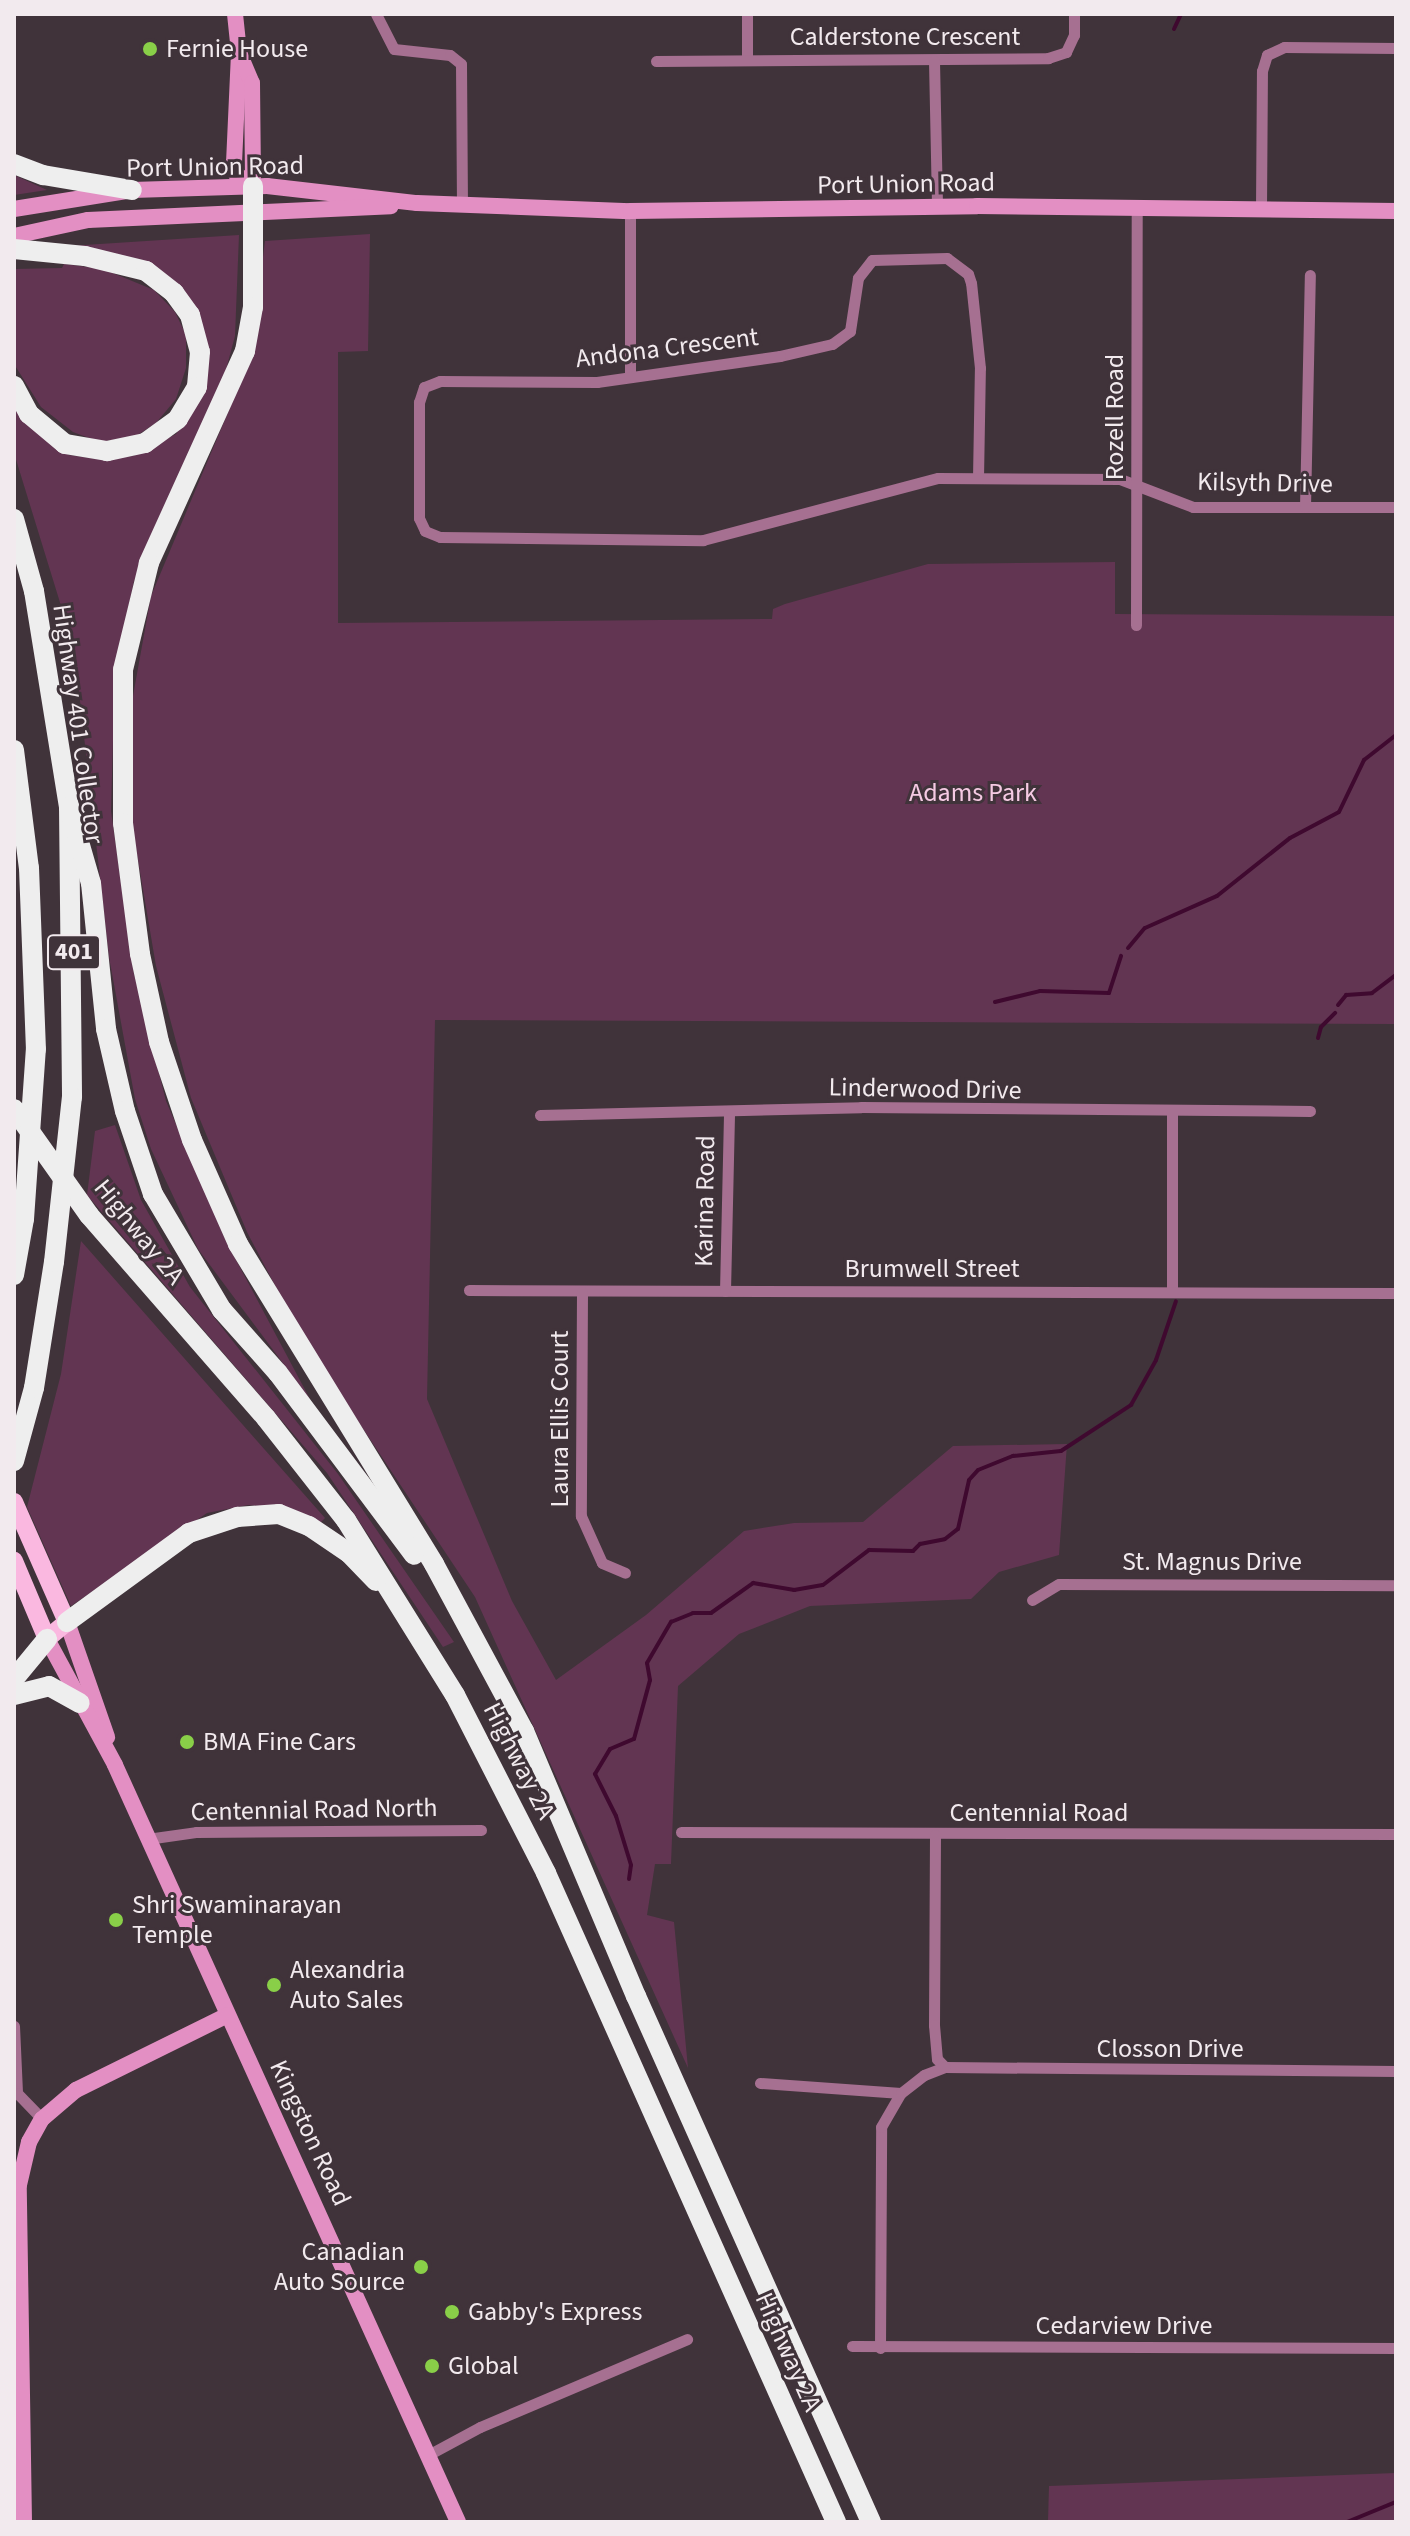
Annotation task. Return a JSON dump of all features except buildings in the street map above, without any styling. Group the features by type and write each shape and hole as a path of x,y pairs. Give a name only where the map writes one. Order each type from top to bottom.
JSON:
{"highway":[{"path":"14,164 43,175 132,190"},
{"path":"253,186 253,307 245,351 149,563 123,670 123,823 140,954 159,1042 192,1140 238,1244 434,1564 524,1731"},
{"path":"14,386 29,414 65,444 107,451 145,443 178,419 197,387 200,352 190,315 174,293 146,271 23,249"},
{"name":"Highway 401 Collector","path":"14,519 34,591 69,807 75,998 72,1097 54,1262 34,1388 15,1456"},
{"name":"401","path":"14,750 29,868 36,1049 24,1219 14,1275"},
{"path":"69,807 91,883 106,1029 125,1111 153,1194 222,1310 278,1373 433,1580 524,1731"},
{"name":"Highway 2A","path":"14,1109 89,1215 266,1418 346,1520 423,1641 546,1873 836,2522"},
{"path":"67,1622 189,1533 237,1517 279,1514 309,1526 349,1553 423,1641"},
{"path":"14,1679 47,1639"},
{"path":"14,1695 49,1686 80,1703"},
{"name":"Highway 2A","path":"524,1731 636,1996 871,2522"}],"main road":[{"path":"235,14 239,53 252,83 253,186"},
{"name":"Port Union Road","path":"14,209 132,190 253,186 417,203 630,211 1137,208 1396,211"},
{"name":"Port Union Road","path":"14,236 88,220 417,203"},
{"name":"Kingston Road","path":"14,1502 67,1622 115,1765 147,1839 458,2522"},
{"name":"Kingston Road","path":"14,1561 47,1639 115,1765"},
{"path":"47,1639 67,1622"},
{"path":"24,2522 19,2475 19,2185 24,2155 42,2119 76,2090 228,2015"}],"street":[{"path":"376,14 394,49 450,55 461,64 462,205"},
{"path":"747,14 747,58"},
{"name":"Calderstone Crescent","path":"656,61 1048,58 1066,52 1074,35 1074,14"},
{"path":"1261,209 1262,71 1267,55 1284,47 1396,48"},
{"path":"934,61 937,208"},
{"name":"Rozell Road","path":"1136,625 1137,208"},
{"path":"630,211 630,376"},
{"name":"Andona Crescent","path":"978,478 980,368 971,283 968,274 947,258 872,260 858,278 850,331 832,344 780,356 597,382 440,381 424,387 419,402 419,518 425,531 440,537 703,540 931,479 1120,479 1137,485"},
{"path":"1305,507 1310,275"},
{"name":"Kilsyth Drive","path":"1137,485 1193,507 1396,507"},
{"name":"Linderwood Drive","path":"540,1115 925,1107 1172,1113 1310,1111"},
{"name":"Karina Road","path":"725,1291 729,1111"},
{"path":"1172,1113 1172,1291"},
{"name":"Brumwell Street","path":"469,1290 1396,1293"},
{"name":"Laura Ellis Court","path":"582,1292 581,1516 602,1563 625,1573"},
{"name":"St. Magnus Drive","path":"1032,1600 1059,1584 1396,1585"},
{"name":"Centennial Road North","path":"147,1839 196,1832 481,1830"},
{"name":"Centennial Road","path":"681,1832 1396,1834"},
{"path":"880,2348 881,2127 901,2093 924,2075 945,2067 937,2059 934,2025 935,1835"},
{"path":"14,2026 17,2093 42,2119"},
{"name":"Closson Drive","path":"945,2067 1396,2071"},
{"path":"760,2083 901,2093"},
{"path":"428,2455 480,2427 687,2339"},
{"name":"Cedarview Drive","path":"852,2346 1396,2348"}],"green space":[{"path":"14,175 47,190 14,195"},
{"name":"Adams Park","path":"370,234 368,351 338,352 338,623 772,619 773,609 785,604 928,564 1115,562 1115,614 1396,616 1396,1024 435,1020 427,1399 512,1601 556,1680 646,1615 744,1531 794,1523 863,1522 953,1446 1067,1444 1059,1555 999,1572 971,1599 810,1606 739,1634 678,1686 671,1864 655,1864 647,1915 674,1922 688,2068 475,1597 302,1337 247,1232 191,1098 156,966 131,819 131,707 151,596 250,360 265,241"},
{"path":"239,235 235,336 224,377 134,581 115,670 111,811 134,974 166,1101 226,1241 311,1401 198,1249 151,1149 135,1099 109,957 74,648 14,453 14,403 69,455 97,459 133,456 176,434 205,390 207,351 154,268 69,246"},
{"path":"64,264 103,269 154,290 175,312 186,335 186,368 176,399 156,423 136,436 100,442 73,432 41,407 14,364 14,269 62,268"},
{"path":"115,1125 141,1200 190,1287 338,1474 454,1642 443,1647 327,1473 87,1195 95,1131"},
{"path":"81,1241 325,1518 319,1524 279,1508 248,1505 207,1513 71,1606 27,1507 61,1374"},
{"path":"1396,2473 1396,2522 1048,2522 1049,2486"}],"waterway":[{"path":"1174,29 1181,14"},
{"path":"1128,948 1145,928 1217,896 1290,838 1339,812 1364,760 1396,735"},
{"path":"995,1002 1040,991 1109,993 1121,956"},
{"path":"1338,1005 1346,995 1372,993 1396,975"},
{"path":"1318,1038 1321,1027 1335,1013"},
{"path":"629,1879 631,1865 616,1816 595,1774 610,1749 634,1739 650,1680 647,1663 671,1622 693,1613 711,1613 753,1583 794,1590 823,1585 869,1550 913,1551 920,1544 945,1539 958,1529 969,1480 978,1470 1013,1456 1061,1451 1131,1405 1156,1360 1176,1301"},
{"path":"1347,2522 1396,2502"}],"place":[{"name":"Fernie House","path":"150,49"},
{"name":"BMA Fine Cars","path":"187,1742"},
{"name":"Shri Swaminarayan Temple","path":"116,1920"},
{"name":"Alexandria Auto Sales","path":"274,1985"},
{"name":"Canadian Auto Source","path":"421,2267"},
{"name":"Gabby's Express","path":"452,2312"},
{"name":"Global","path":"432,2366"}]}
